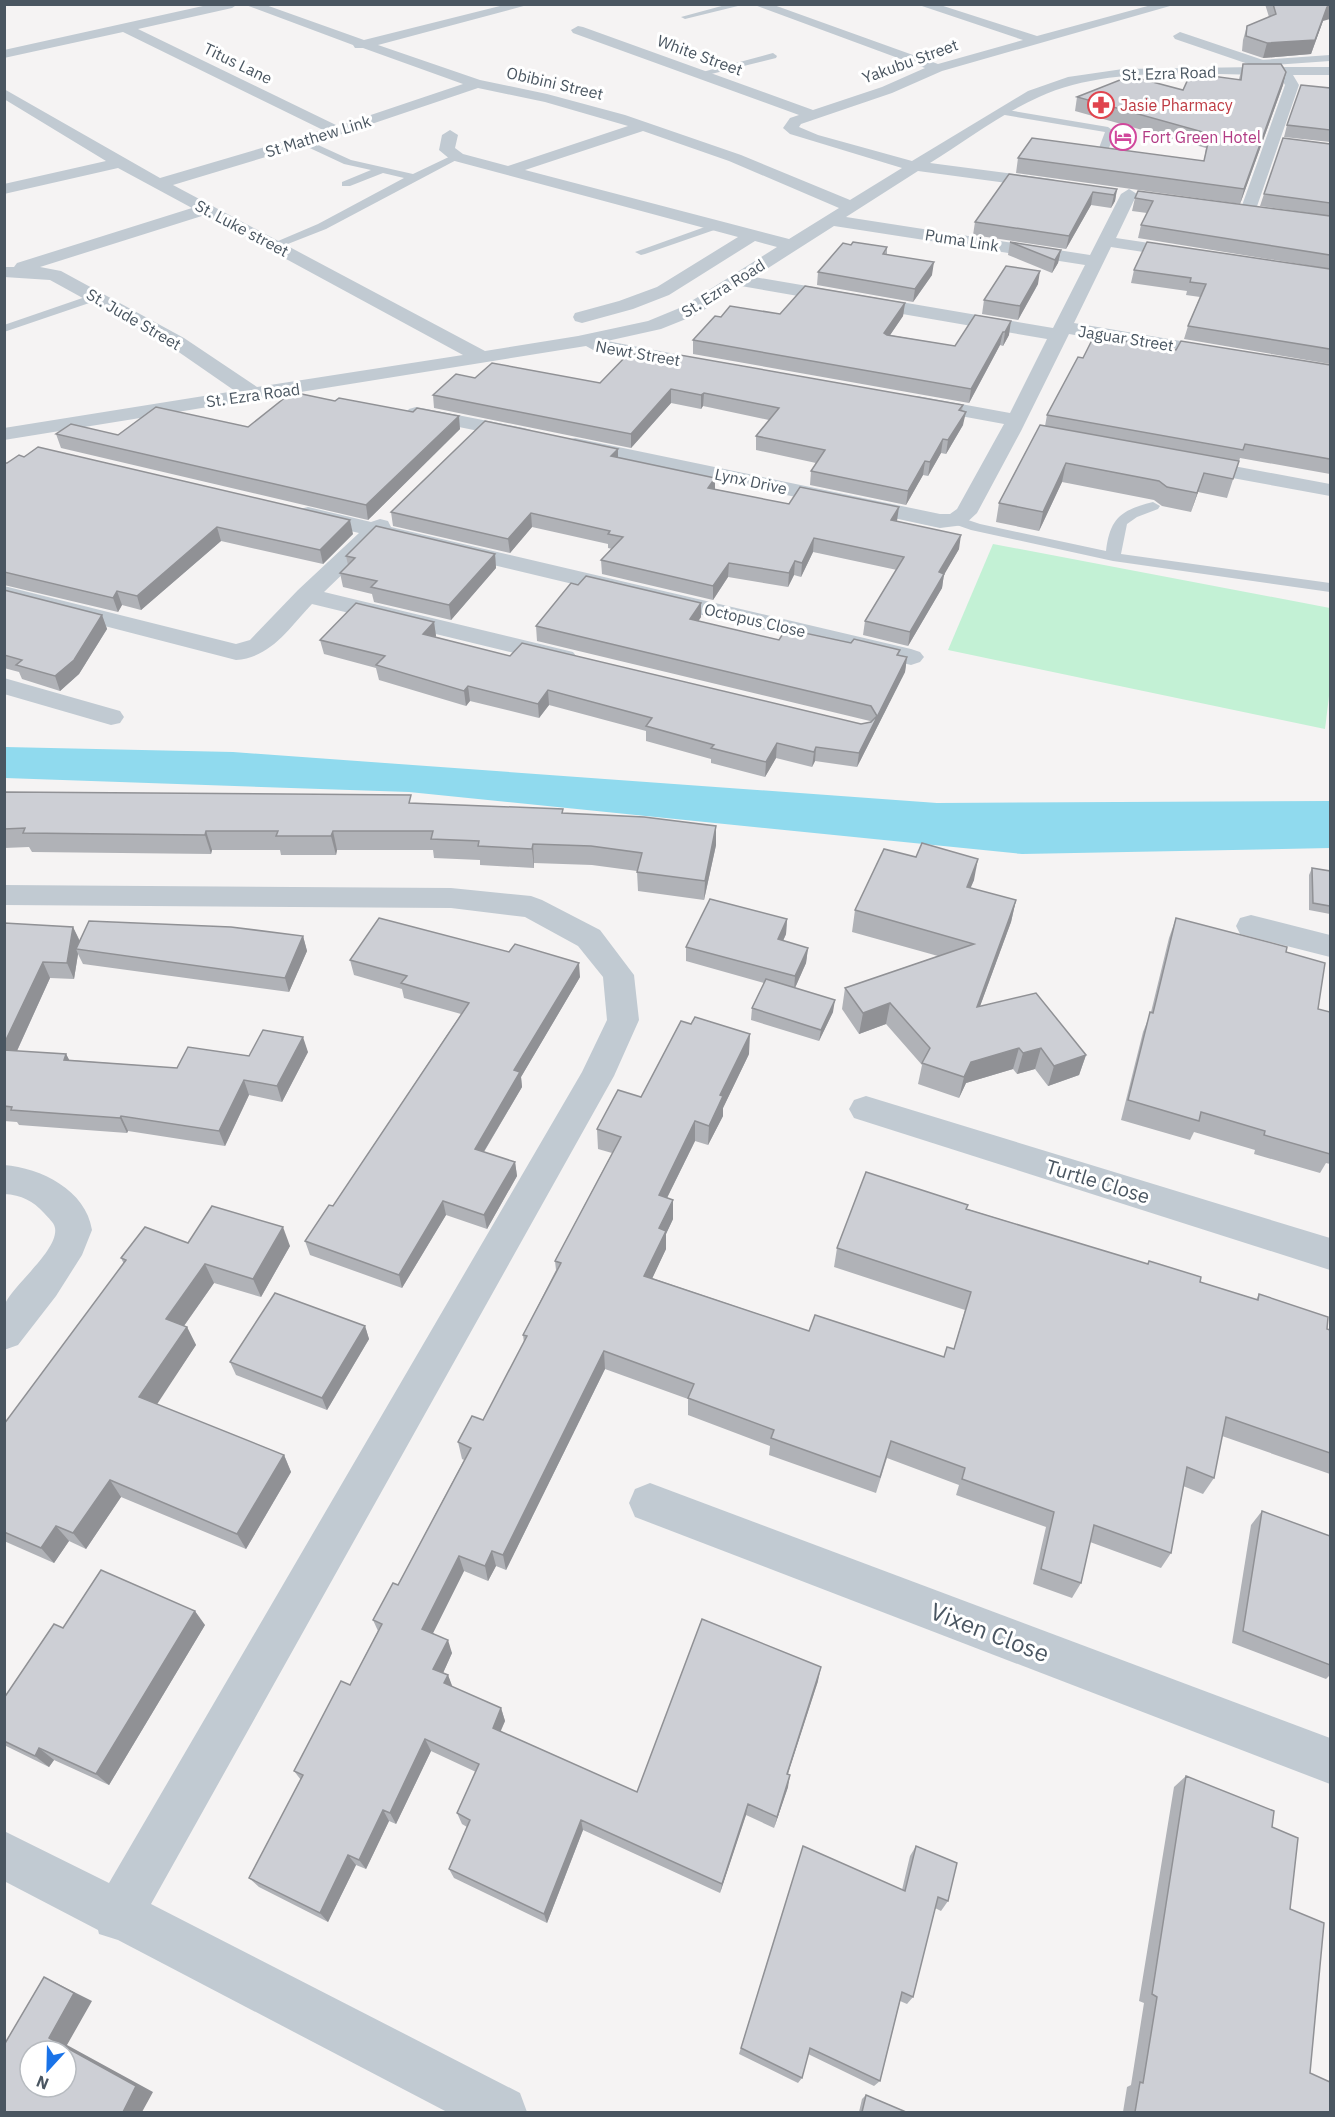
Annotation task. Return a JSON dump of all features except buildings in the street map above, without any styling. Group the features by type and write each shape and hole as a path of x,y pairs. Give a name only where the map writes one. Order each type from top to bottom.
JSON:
{"street":[{"path":"6,53 232,4"},
{"name":"Obibini Street","path":"249,4 360,45 477,84 547,98 643,126 735,158 849,206"},
{"path":"360,45 525,4"},
{"path":"758,4 938,68"},
{"path":"922,4 1035,40"},
{"name":"Yakubu Street","path":"914,165 813,138 791,128 795,121 811,114 887,90 938,68 1169,5"},
{"name":"Titus Lane","path":"124,27 337,131"},
{"name":"White Street","path":"578,30 811,114"},
{"path":"1180,36 1260,63 1287,78 1311,87"},
{"name":"St. Ezra Road","path":"4,434 253,394 288,391 578,342 654,325 689,312 914,165 1033,94 1054,86 1095,76 1168,71 1287,78 1330,71"},
{"path":"1248,211 1277,142 1287,78"},
{"name":"St Mathew Link","path":"158,183 337,131 477,84"},
{"name":"St. Luke street","path":"4,93 120,163 484,358"},
{"path":"507,171 643,126"},
{"path":"450,135 447,150 457,157 790,245"},
{"path":"4,189 120,163"},
{"path":"914,165 1072,186"},
{"path":"956,520 966,513 1014,425 1105,241 1123,193 1150,197"},
{"path":"6,272 207,209"},
{"name":"Puma Link","path":"831,220 1094,261"},
{"path":"582,317 626,305 663,291 753,236"},
{"path":"1105,241 1206,257"},
{"name":"St. Jude Street","path":"6,272 55,275 177,342 253,394"},
{"name":"Jaguar Street","path":"740,280 1061,331 1237,356"},
{"name":"Newt Street","path":"578,342 740,371"},
{"path":"288,391 345,401"},
{"path":"901,399 1014,425 1034,435"},
{"name":"Lynx Drive","path":"390,409 481,425 940,521 956,520"},
{"path":"465,441 481,425"},
{"path":"4,443 39,451"},
{"path":"1171,460 1330,490"},
{"name":"Octopus Close","path":"282,508 383,522 910,657"},
{"path":"4,593 236,652 249,651 260,645 383,522"},
{"path":"308,595 584,662"},
{"path":"4,686 111,717"},
{"path":"4,896 451,898 531,907 589,938 618,975 624,1020 597,1076 117,1916"},
{"path":"1251,926 1330,946"},
{"name":"Turtle Close","path":"866,1109 1330,1254"},
{"path":"4,1179 23,1180 52,1197 70,1218 74,1234 63,1255 4,1334"},
{"name":"Vixen Close","path":"650,1503 1330,1761"},
{"path":"4,1855 117,1916 501,2112"}],"lane":[{"path":"685,17 742,4"},
{"path":"699,74 773,56"},
{"path":"1260,63 1330,58"},
{"path":"1002,112 1108,130 1110,132 1104,148"},
{"path":"303,141 348,162 414,177"},
{"path":"275,246 296,239 339,218 429,168 457,157"},
{"path":"346,184 381,170"},
{"path":"641,252 716,226"},
{"path":"4,329 97,297"},
{"path":"1113,557 1116,530 1123,518 1130,513 1153,506"},
{"path":"956,520 976,527 1113,557 1330,588"}],"green space":[{"path":"993,544 1330,608 1330,688 1325,729 948,650"}],"water":[{"path":"5,747 233,752 937,803 1330,801 1330,848 1022,854 409,792 5,778"}],"place":[{"name":"Jasie Pharmacy","path":"1101,105"},
{"name":"Fort Green Hotel","path":"1123,137"}]}
